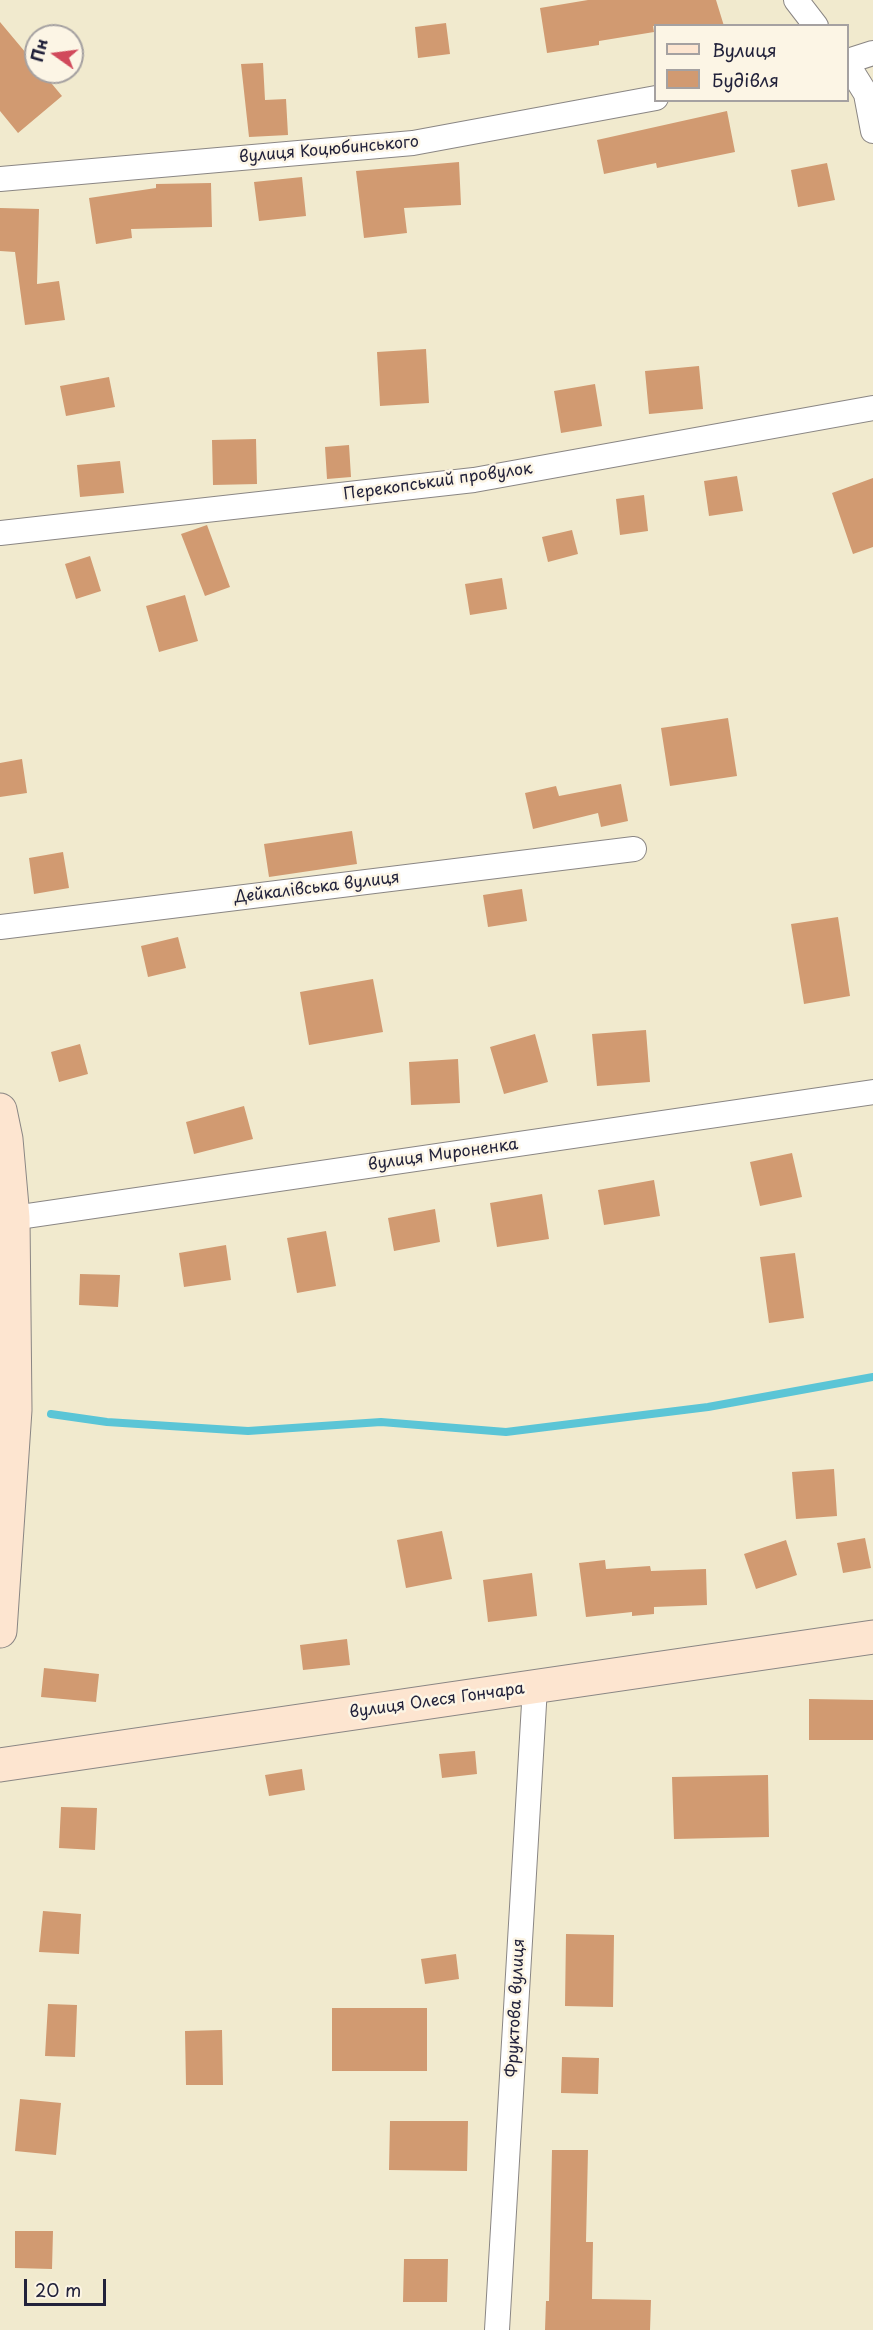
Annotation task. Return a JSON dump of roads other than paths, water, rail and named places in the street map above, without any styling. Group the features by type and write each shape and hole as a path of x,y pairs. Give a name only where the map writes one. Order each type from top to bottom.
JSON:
{"main road":[{"path":"0,1110 6,1139 13,1218 15,1410 0,1631"},
{"name":"вулиця Олеся Гончара","path":"0,1765 873,1637"}],"street":[{"path":"796,0 814,24"},
{"path":"849,63 873,53"},
{"path":"849,65 866,94 873,131"},
{"name":"вулиця Коцюбинського","path":"0,180 413,143 654,98"},
{"name":"Перекопський провулок","path":"0,533 474,480 873,408"},
{"name":"Дейкалівська вулиця","path":"0,927 634,849"},
{"name":"вулиця Мироненка","path":"13,1218 873,1092"},
{"name":"Фруктова вулиця","path":"497,2330 535,1687"}],"waterway":[{"path":"51,1414 107,1422 248,1431 381,1422 506,1432 708,1407 873,1377"}]}
